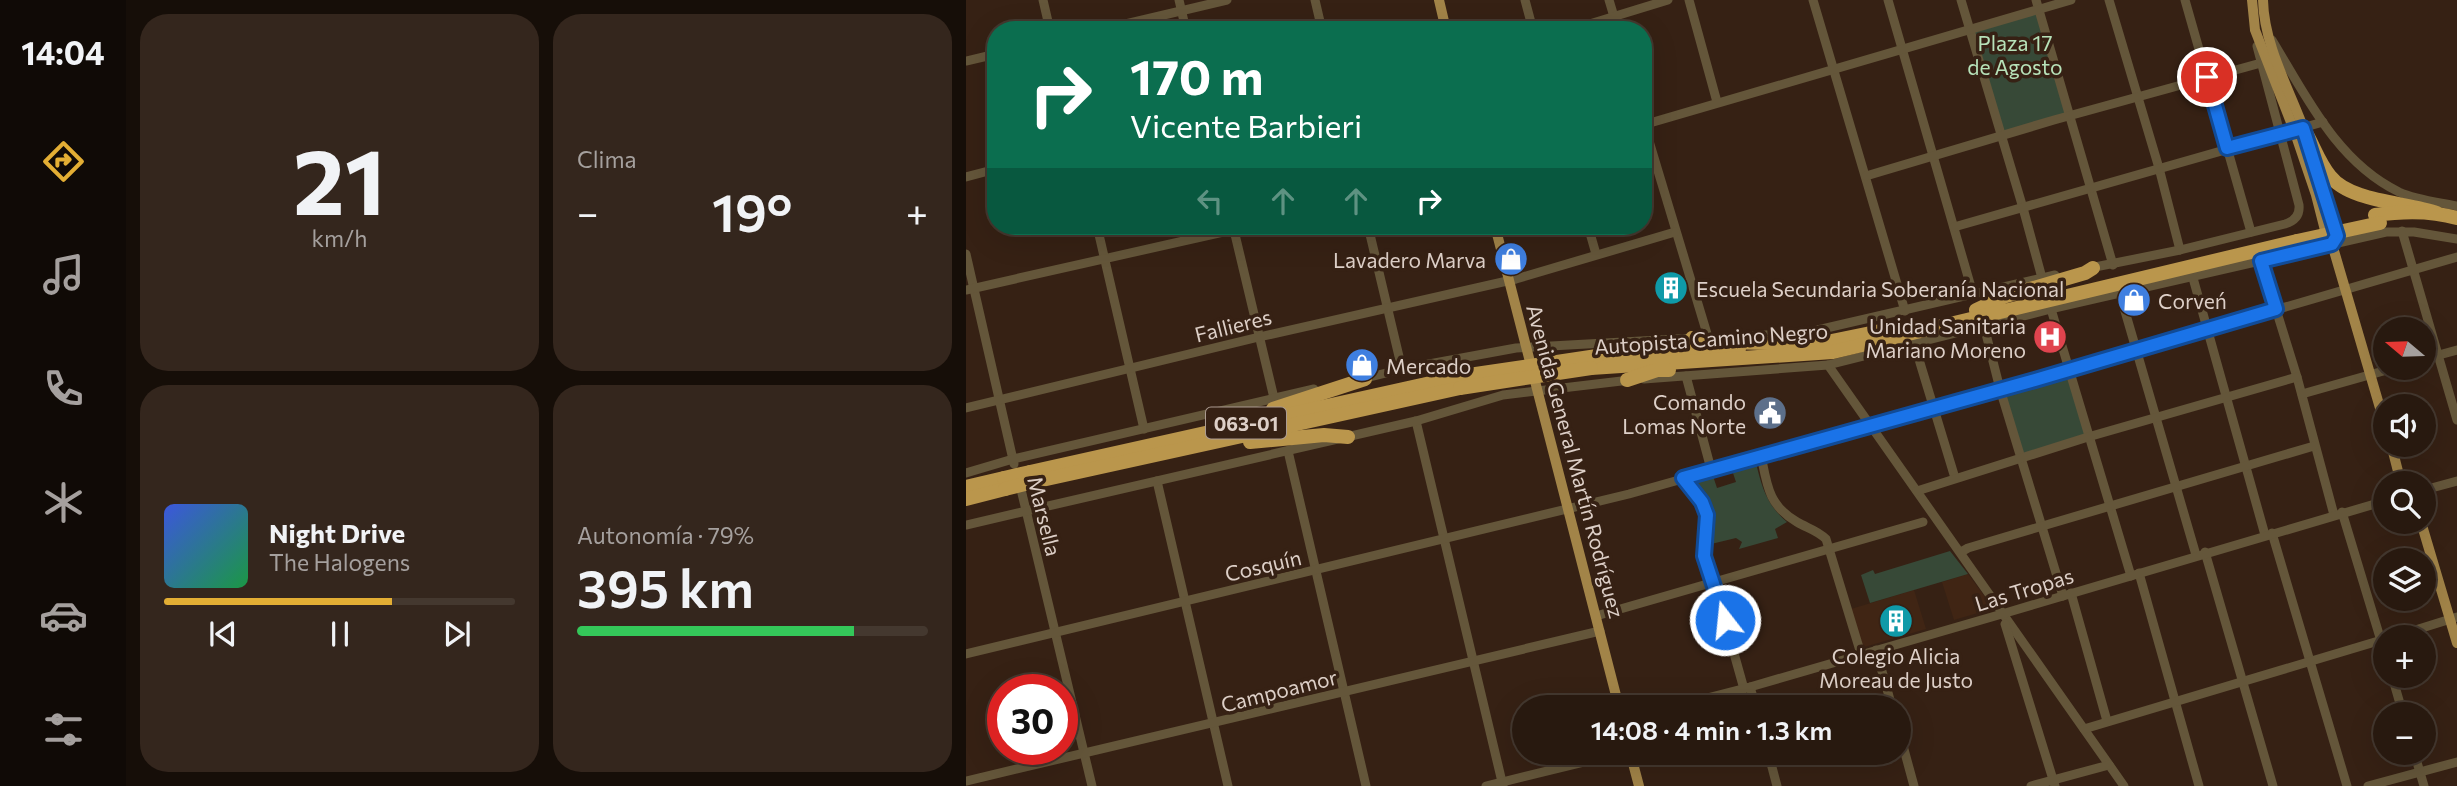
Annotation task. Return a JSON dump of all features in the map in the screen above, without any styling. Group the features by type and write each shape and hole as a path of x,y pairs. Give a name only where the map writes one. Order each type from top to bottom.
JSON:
{"highway":[{"path":"2299,129 2339,186 2361,195 2437,213"},
{"name":"Autopista Camino Negro","path":"966,499 1004,484 1147,445 1461,382 1594,362 1822,344 1976,310 2296,231 2412,212 2437,213 2457,218"},
{"name":"Autopista Camino Negro","path":"2377,219 2420,220 2457,226"},
{"name":"Autopista Camino Negro","path":"1594,362 1625,364 1781,356 1833,352 1915,338 2296,231"},
{"path":"1976,310 2006,296 2085,273 2093,268"},
{"path":"1915,338 1977,325 1984,326"},
{"path":"1692,338 1720,342 1822,344"},
{"path":"1626,380 1657,370 1716,366 1769,360 1781,356"},
{"path":"1147,445 1256,415 1365,379"},
{"name":"Autopista Camino Negro","path":"1032,477 1189,448 1461,382"},
{"path":"1189,448 1324,435 1348,437"},
{"name":"Autopista Camino Negro","path":"966,487 1004,484"}],"main road":[{"path":"1438,0 1444,21"},
{"path":"2252,0 2254,27 2299,129"},
{"path":"2263,0 2270,37 2337,236 2332,244 2376,394"},
{"name":"Avenida General Martín Rodríguez","path":"1497,235 1616,695"},
{"path":"2425,534 2454,618 2457,643"},
{"path":"1632,765 1639,786"}],"street":[{"path":"1043,0 1048,21"},
{"path":"1179,0 1184,21"},
{"path":"1137,21 1227,0"},
{"path":"1315,0 1320,21"},
{"path":"1525,0 1531,21"},
{"path":"1609,0 1615,21"},
{"path":"1600,21 1668,0"},
{"path":"1689,0 1717,102"},
{"path":"1813,0 1905,311"},
{"path":"1888,0 1973,294"},
{"path":"1961,0 2042,278"},
{"path":"1652,121 1970,30 2038,5 2071,0"},
{"path":"2109,0 2159,168 2180,250"},
{"path":"2185,0 2251,232"},
{"path":"2246,0 2299,205 2296,231"},
{"path":"2038,5 2113,265"},
{"path":"2270,37 2323,122 2349,156 2384,183 2404,194 2457,206"},
{"path":"966,61 987,56"},
{"path":"1866,176 2261,62"},
{"path":"1954,227 2323,122"},
{"path":"1652,151 1708,337"},
{"path":"966,177 987,171"},
{"path":"966,473 1274,398 1402,369 1526,346 1791,335 2042,278 2180,250 2290,223 2296,231"},
{"path":"2402,231 2457,420"},
{"path":"2107,721 2021,458 1984,326 2332,244 2402,231 2457,239"},
{"name":"Fallieres","path":"966,408 1509,280 1675,232"},
{"path":"1099,235 1143,429"},
{"path":"970,289 1205,235"},
{"path":"1236,235 1274,398"},
{"path":"1370,235 1402,369"},
{"path":"1591,235 1596,254"},
{"name":"Marsella","path":"966,254 970,289 1092,786"},
{"name":"Cosquín","path":"966,654 1569,510 1934,409 2457,257"},
{"path":"2261,261 2302,394 2314,446 2378,625"},
{"path":"2193,278 2246,467 2311,660 2347,786"},
{"path":"2120,294 2273,786"},
{"path":"2051,309 2108,506 2135,574 2176,700 2199,786"},
{"path":"966,525 1416,421 1503,395 1626,380 1828,365 1915,338 1955,478"},
{"path":"2436,356 2457,350"},
{"path":"1828,365 2124,786"},
{"path":"2302,394 2371,374"},
{"path":"1686,376 1711,469"},
{"path":"1917,491 2088,437 2297,377"},
{"path":"1416,421 1503,784"},
{"path":"1961,552 2314,446"},
{"path":"1288,451 1366,786"},
{"path":"1761,456 1765,482 1776,504 1799,523 1820,534 1830,549 1861,654"},
{"path":"1683,478 1702,502 1707,515 1704,556 1750,695"},
{"path":"1157,481 1228,786"},
{"path":"2436,487 2457,481"},
{"name":"Las Tropas","path":"1719,695 2373,503"},
{"path":"1596,616 1923,522"},
{"path":"2002,614 2054,783"},
{"path":"2432,625 2454,618"},
{"name":"Campoamor","path":"966,781 1600,631"},
{"path":"2084,729 2373,643"},
{"path":"1876,650 1889,695"},
{"path":"2368,786 2457,762"},
{"path":"1486,786 1577,765"},
{"path":"1771,765 1777,786"},
{"path":"1908,765 1914,786"},
{"path":"2031,786 2054,783 2109,765"},
{"path":"2418,765 2424,786"}],"shaded area":[{"path":"1968,574 1991,605 1991,609 1954,620 1942,582"},
{"path":"1914,590 1926,629 1861,648 1851,609"}],"green space":[{"name":"Plaza 17 de Agosto","path":"2039,9 2070,116 2002,135 1970,30"},
{"path":"2069,369 2088,437 2021,458 2000,389"},
{"path":"1756,463 1766,495 1787,522 1775,529 1778,538 1739,549 1742,542 1736,538 1707,545 1710,512 1694,481 1713,476 1717,488 1736,482 1732,470"},
{"path":"1950,551 1968,574 1870,603 1861,575 1873,570 1875,574"}],"place":[{"name":"Lavadero Marva","path":"1511,259"},
{"name":"Escuela Secundaria Soberanía Nacional","path":"1671,288"},
{"name":"Corveń","path":"2134,300"},
{"name":"Unidad Sanitaria Mariano Moreno","path":"2050,337"},
{"name":"Mercado","path":"1362,365"},
{"name":"Comando Lomas Norte","path":"1770,413"},
{"name":"Colegio Alicia Moreau de Justo","path":"1896,621"}],"route":[{"path":"1725,620 1704,556 1708,522 1705,508 1683,478 1934,409 2276,309 2261,261 2332,244 2337,236 2325,191 2303,128 2227,148 2207,77"}]}
